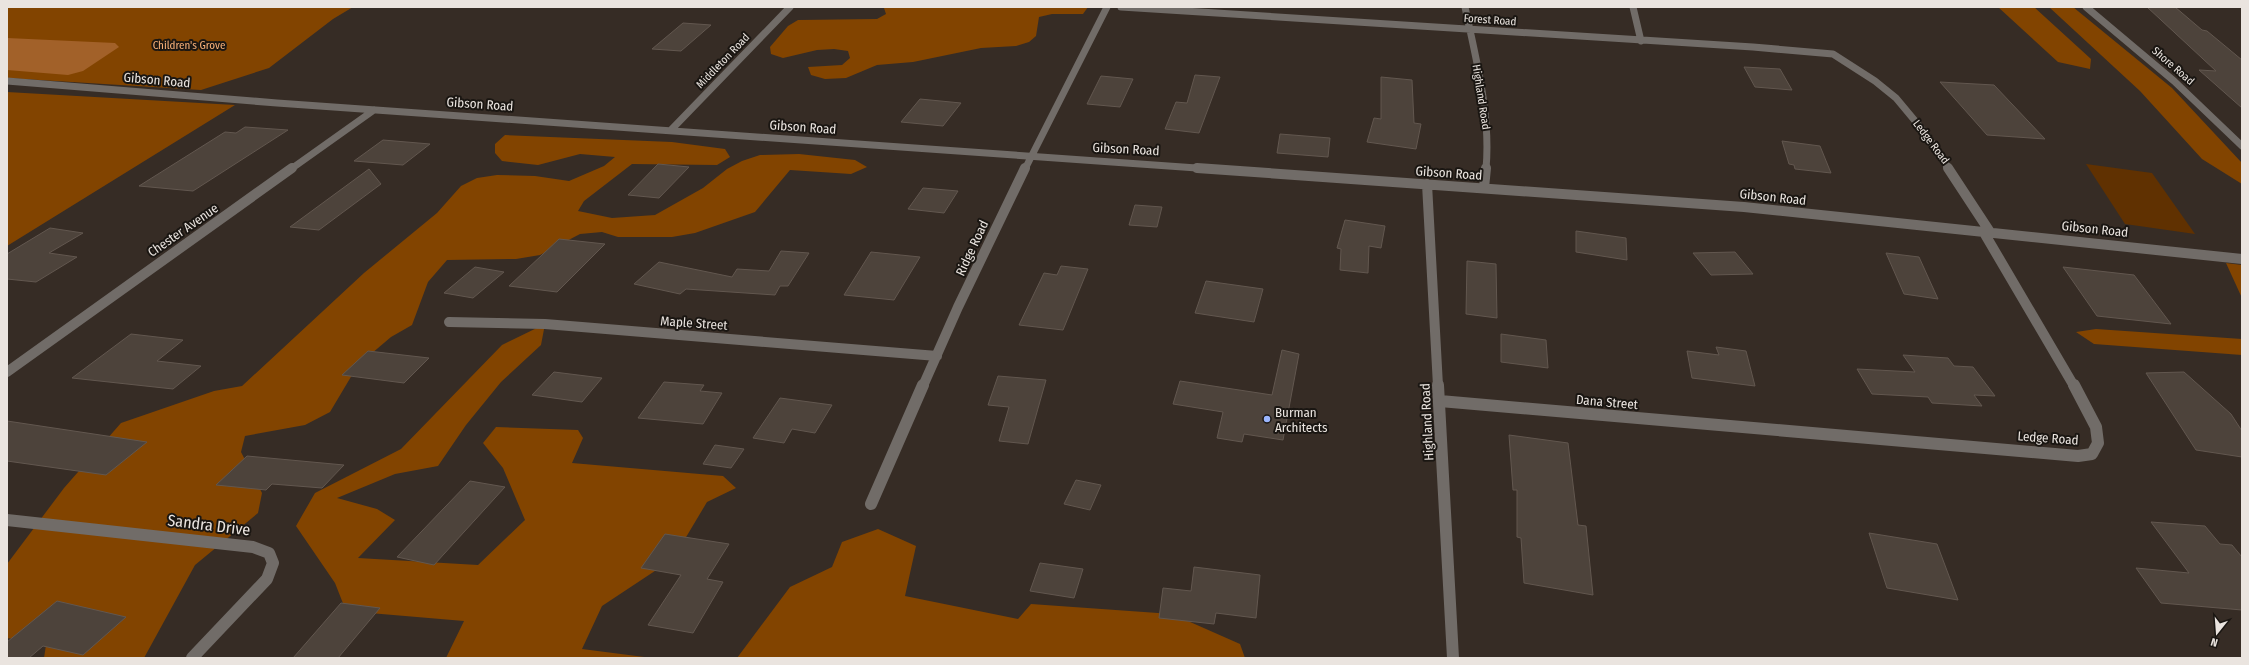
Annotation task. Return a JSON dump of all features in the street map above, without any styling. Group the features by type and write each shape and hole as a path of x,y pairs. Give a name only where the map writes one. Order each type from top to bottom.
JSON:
{"street":[{"name":"Middleton Road","path":"671,130 790,7"},
{"name":"Ridge Road","path":"871,504 965,293 1032,155 1107,7"},
{"name":"Forest Road","path":"1121,7 1825,52 1833,54 1854,67"},
{"name":"Highland Road","path":"1465,7 1487,132 1487,164 1484,188"},
{"path":"1632,7 1641,41"},
{"name":"Shore Road","path":"2086,7 2174,81 2242,146"},
{"name":"Ledge Road","path":"1772,430 2078,456 2092,454 2098,443 2096,427 2083,400 1986,231 1926,134 1890,92 1854,67"},
{"name":"Gibson Road","path":"7,81 374,110 1032,155 1744,207 1986,231 2242,259"},
{"name":"Chester Avenue","path":"7,372 374,110"},
{"name":"Highland Road","path":"1428,184 1453,658"},
{"name":"Maple Street","path":"449,322 545,324 937,356"},
{"name":"Dana Street","path":"1440,401 1772,430"},
{"name":"Sandra Drive","path":"7,520 253,546 268,553 274,563 267,579 192,658"}],"shaded area":[{"path":"7,38 115,43 119,47 83,71 68,75 7,70"},
{"path":"2086,164 2152,173 2195,234 2125,224"}],"green space":[{"name":"Children's Grove","path":"7,7 353,7 333,19 269,68 201,90 7,78"},
{"path":"881,7 1088,7 1083,14 1052,14 1039,17 1036,36 1029,42 1016,46 981,48 913,62 877,65 846,78 825,79 811,75 808,67 842,65 850,58 848,51 834,49 817,50 783,58 771,54 770,47 788,26 798,20 877,19 886,14 884,8"},
{"path":"1998,7 2034,7 2091,59 2090,69 2058,62"},
{"path":"2049,7 2073,7 2172,88 2242,163 2242,184 2202,159 2140,91"},
{"path":"7,92 235,105 7,246"},
{"path":"505,135 672,142 725,149 730,157 717,165 632,164 584,201 578,211 612,218 655,215 703,188 727,169 742,161 760,155 799,154 855,160 867,167 851,174 790,170 755,212 695,233 672,237 618,237 602,232 580,234 540,255 516,259 447,260 428,282 412,325 391,337 358,365 330,412 305,425 245,436 241,452 262,493 258,513 195,565 144,658 44,658 46,645 7,638 7,564 64,488 121,423 214,391 242,386 364,273 437,213 461,186 477,178 497,175 535,176 569,181 604,166 615,157 580,154 538,165 502,161 495,153 495,144"},
{"path":"2226,263 2242,265 2242,298"},
{"path":"545,324 541,345 501,382 466,425 438,466 395,474 337,498 377,509 395,520 358,558 478,565 525,520 503,468 483,443 496,427 578,430 583,438 572,463 723,476 736,488 707,502 673,559 602,606 582,649 652,658 446,658 464,621 346,611 335,583 296,526 315,493 401,449 502,345"},
{"path":"2096,329 2242,339 2242,355 2094,344 2076,332"},
{"path":"878,529 916,546 905,596 1018,619 1031,604 1172,614 1240,644 1245,658 737,658 790,587 832,567 842,542"}],"building":[{"path":"2147,7 2175,7 2202,30 2207,31 2242,60 2242,108 2199,70 2216,71"},
{"path":"683,23 711,25 681,51 652,49"},
{"path":"1744,67 1780,69 1792,90 1755,87"},
{"path":"1195,75 1220,77 1199,133 1165,129 1176,102 1187,103"},
{"path":"1101,76 1133,79 1120,107 1087,104"},
{"path":"1381,77 1412,80 1414,123 1421,124 1416,149 1367,142 1374,118 1381,119"},
{"path":"1940,82 1994,85 2045,139 1987,135"},
{"path":"920,99 961,103 943,126 901,122"},
{"path":"245,127 288,130 193,191 139,186 225,132 236,133"},
{"path":"1280,134 1330,138 1328,157 1277,153"},
{"path":"383,140 430,144 403,165 354,161"},
{"path":"1782,141 1820,146 1831,173 1795,169 1794,165 1789,164"},
{"path":"658,164 689,167 659,198 628,195"},
{"path":"369,169 381,184 319,230 290,227"},
{"path":"923,188 958,191 944,213 908,209"},
{"path":"1135,205 1162,207 1157,227 1129,225"},
{"path":"1345,220 1385,226 1381,248 1369,246 1368,273 1340,270 1341,249 1337,248"},
{"path":"50,228 83,233 49,253 77,257 36,282 7,279 7,254"},
{"path":"1576,231 1626,238 1627,260 1576,252"},
{"path":"559,239 605,244 557,292 509,286"},
{"path":"781,251 809,253 788,286 780,286 775,295 686,289 680,294 634,284 659,262 732,277 737,269 769,271"},
{"path":"871,252 920,257 894,300 844,295"},
{"path":"1735,252 1753,274 1711,275 1693,253"},
{"path":"1886,253 1919,257 1938,299 1904,294"},
{"path":"1467,261 1496,264 1497,318 1466,314"},
{"path":"1061,266 1088,269 1063,330 1019,325 1044,273 1057,275"},
{"path":"475,267 504,272 473,298 444,293"},
{"path":"2063,267 2134,275 2171,324 2097,316"},
{"path":"1206,281 1263,289 1254,322 1195,313"},
{"path":"131,334 183,340 157,361 201,366 173,389 72,378"},
{"path":"1501,334 1546,340 1548,368 1501,362"},
{"path":"1716,347 1746,351 1755,386 1692,378 1687,351 1719,355"},
{"path":"1282,350 1299,354 1283,440 1244,434 1242,442 1217,438 1223,412 1173,404 1180,381 1272,395"},
{"path":"368,351 429,358 404,383 342,375"},
{"path":"1903,355 1948,358 1954,366 1973,367 1995,396 1974,395 1982,406 1932,403 1928,397 1872,394 1857,369 1915,372"},
{"path":"554,372 602,378 582,402 532,395"},
{"path":"2184,372 2231,414 2242,431 2242,457 2196,450 2146,373"},
{"path":"998,376 1046,380 1028,444 999,441 1009,407 988,405"},
{"path":"664,382 704,385 700,391 722,393 703,424 638,418"},
{"path":"780,398 832,405 815,433 792,429 784,443 753,438"},
{"path":"7,421 147,442 106,475 7,461"},
{"path":"1509,435 1568,443 1578,525 1586,526 1593,595 1524,583 1521,538 1517,537 1517,490 1513,490"},
{"path":"715,445 744,449 731,468 703,464"},
{"path":"247,456 344,465 322,488 272,484 266,490 216,485"},
{"path":"1076,480 1101,485 1090,510 1064,504"},
{"path":"470,481 505,487 434,565 397,557"},
{"path":"2151,522 2205,526 2220,544 2232,545 2242,557 2242,610 2161,603 2136,568 2189,573"},
{"path":"1869,533 1937,544 1958,600 1887,588"},
{"path":"665,534 729,544 707,579 723,582 693,633 648,625 681,575 641,568"},
{"path":"1040,563 1083,569 1074,598 1030,591"},
{"path":"1194,567 1260,575 1256,618 1216,613 1214,624 1159,618 1163,588 1191,591"},
{"path":"57,601 126,617 83,655 43,646 29,658 7,658 7,642"},
{"path":"341,603 380,608 338,658 293,658"}],"place":[{"name":"Burman Architects","path":"1267,419"}]}
